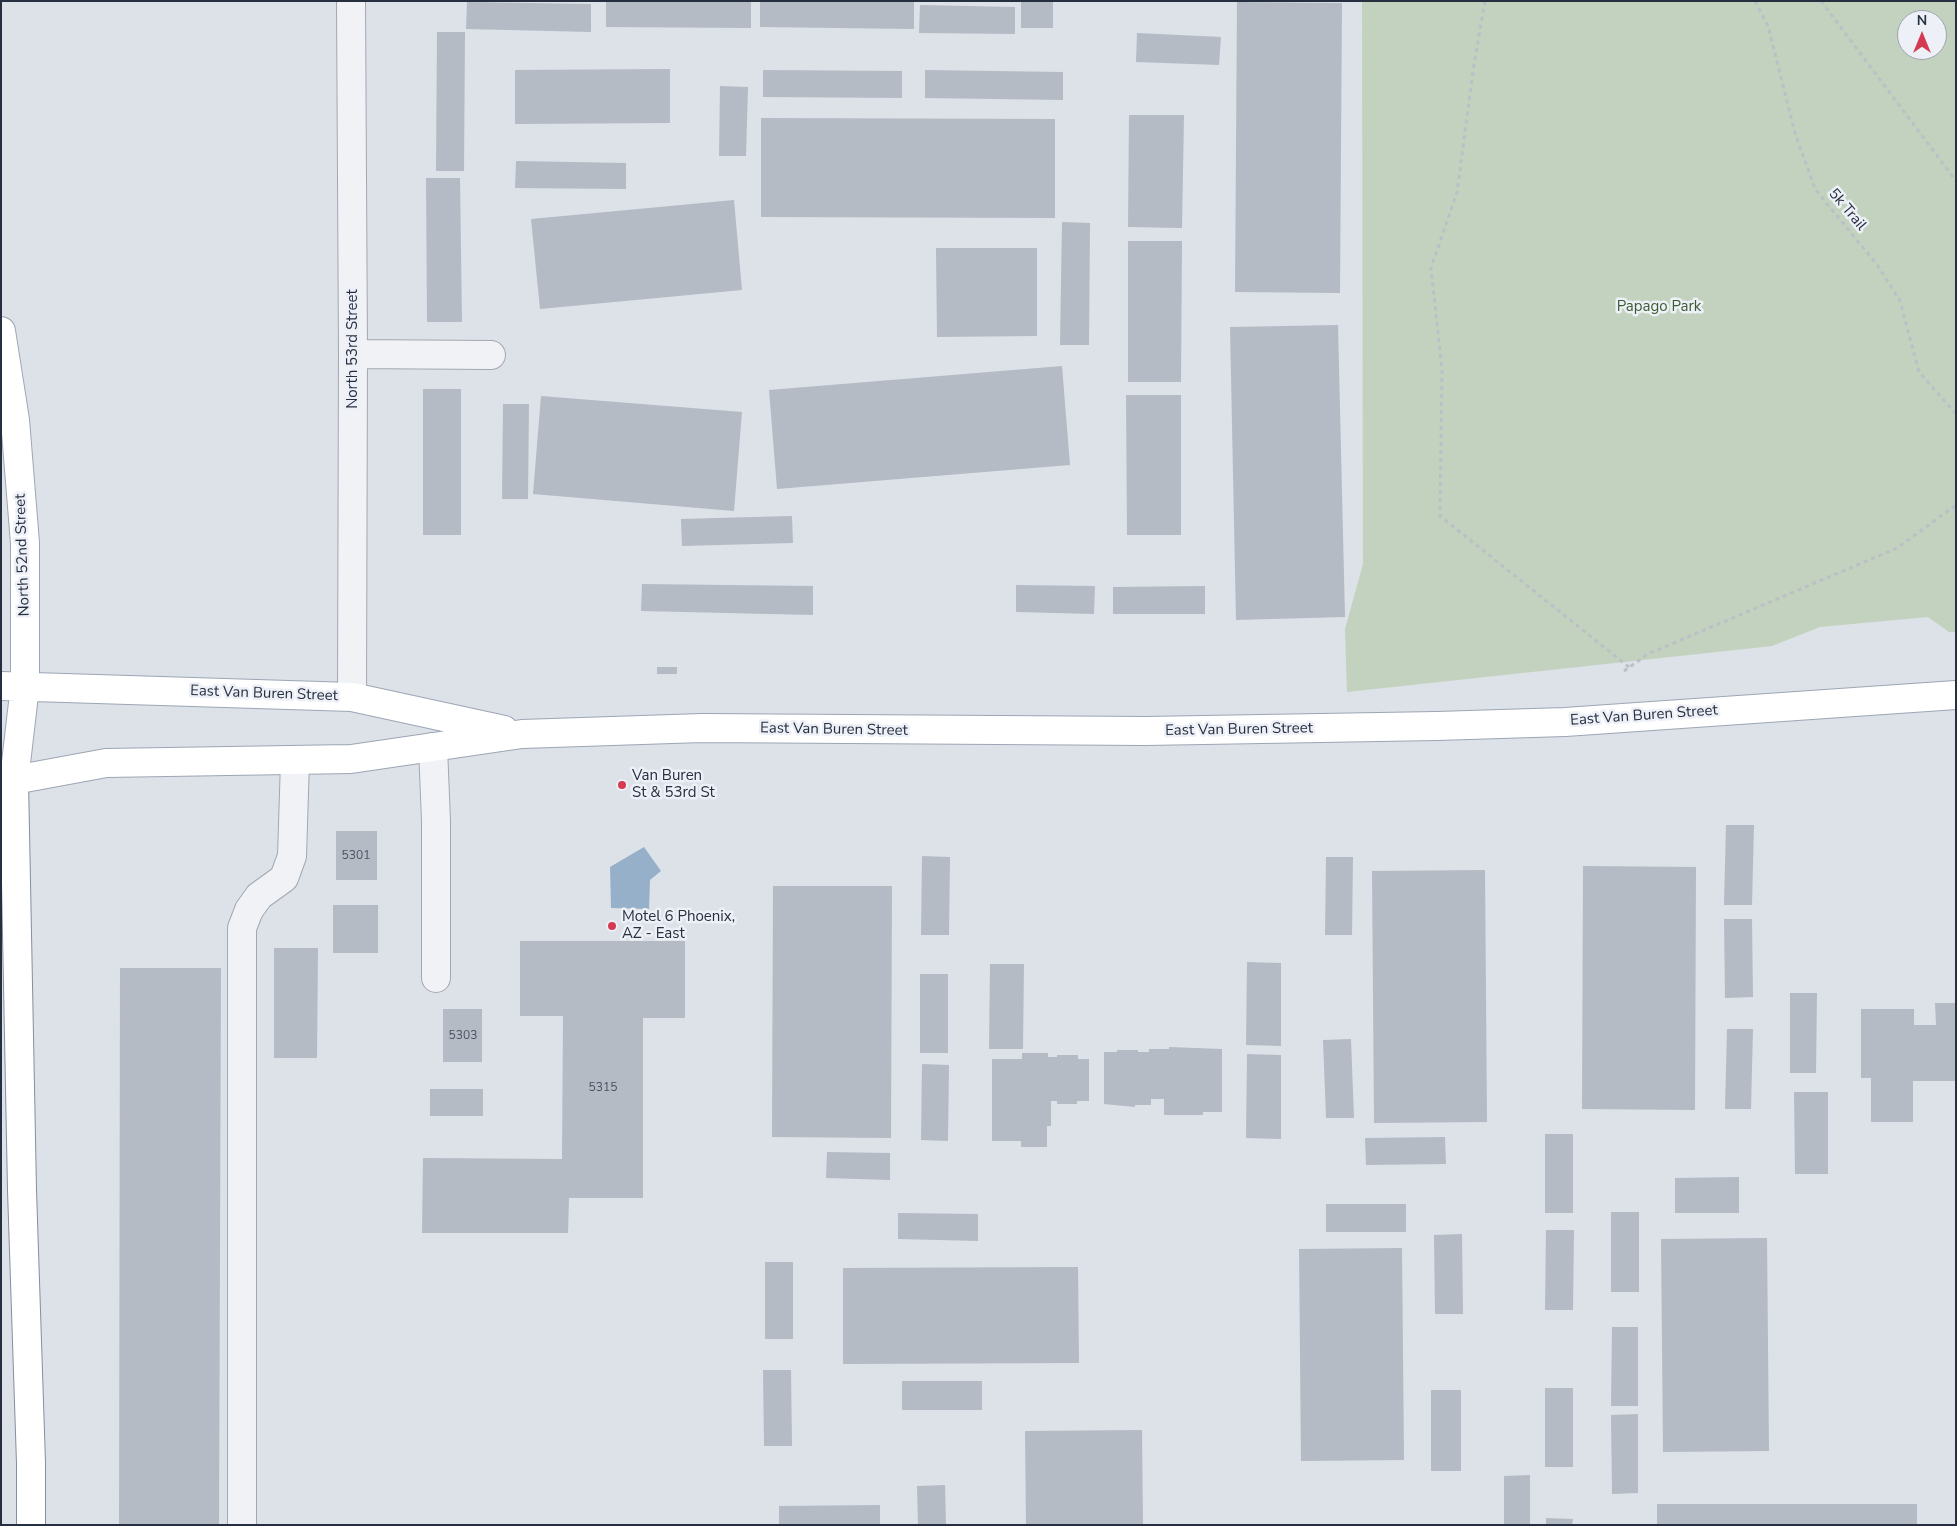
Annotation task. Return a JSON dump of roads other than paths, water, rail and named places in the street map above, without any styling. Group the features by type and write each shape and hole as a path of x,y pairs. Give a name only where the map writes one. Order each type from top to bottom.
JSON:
{"main road":[{"name":"North 52nd Street","path":"1,331 15,420 25,543 13,686 8,780 31,1463 31,1525"},
{"name":"East Van Buren Street","path":"13,686 352,697 522,734"},
{"name":"East Van Buren Street","path":"8,780 106,763 350,759 522,734 702,728 1145,731 1447,726 1565,722 1956,694"}],"street":[{"name":"North 53rd Street","path":"351,1 352,697"},
{"path":"353,354 491,355"},
{"path":"432,747 436,821 436,978"},
{"path":"242,1525 242,928 249,910 259,896 284,878 292,856 295,760"}],"water":[{"path":"644,847 661,871 650,880 649,909 611,908 610,867"}],"place":[{"name":"Van Buren St & 53rd St","path":"622,785"},
{"name":"Motel 6 Phoenix, AZ - East","path":"612,926"}],"park label":[{"name":"Papago Park","path":"1659,307"}]}
